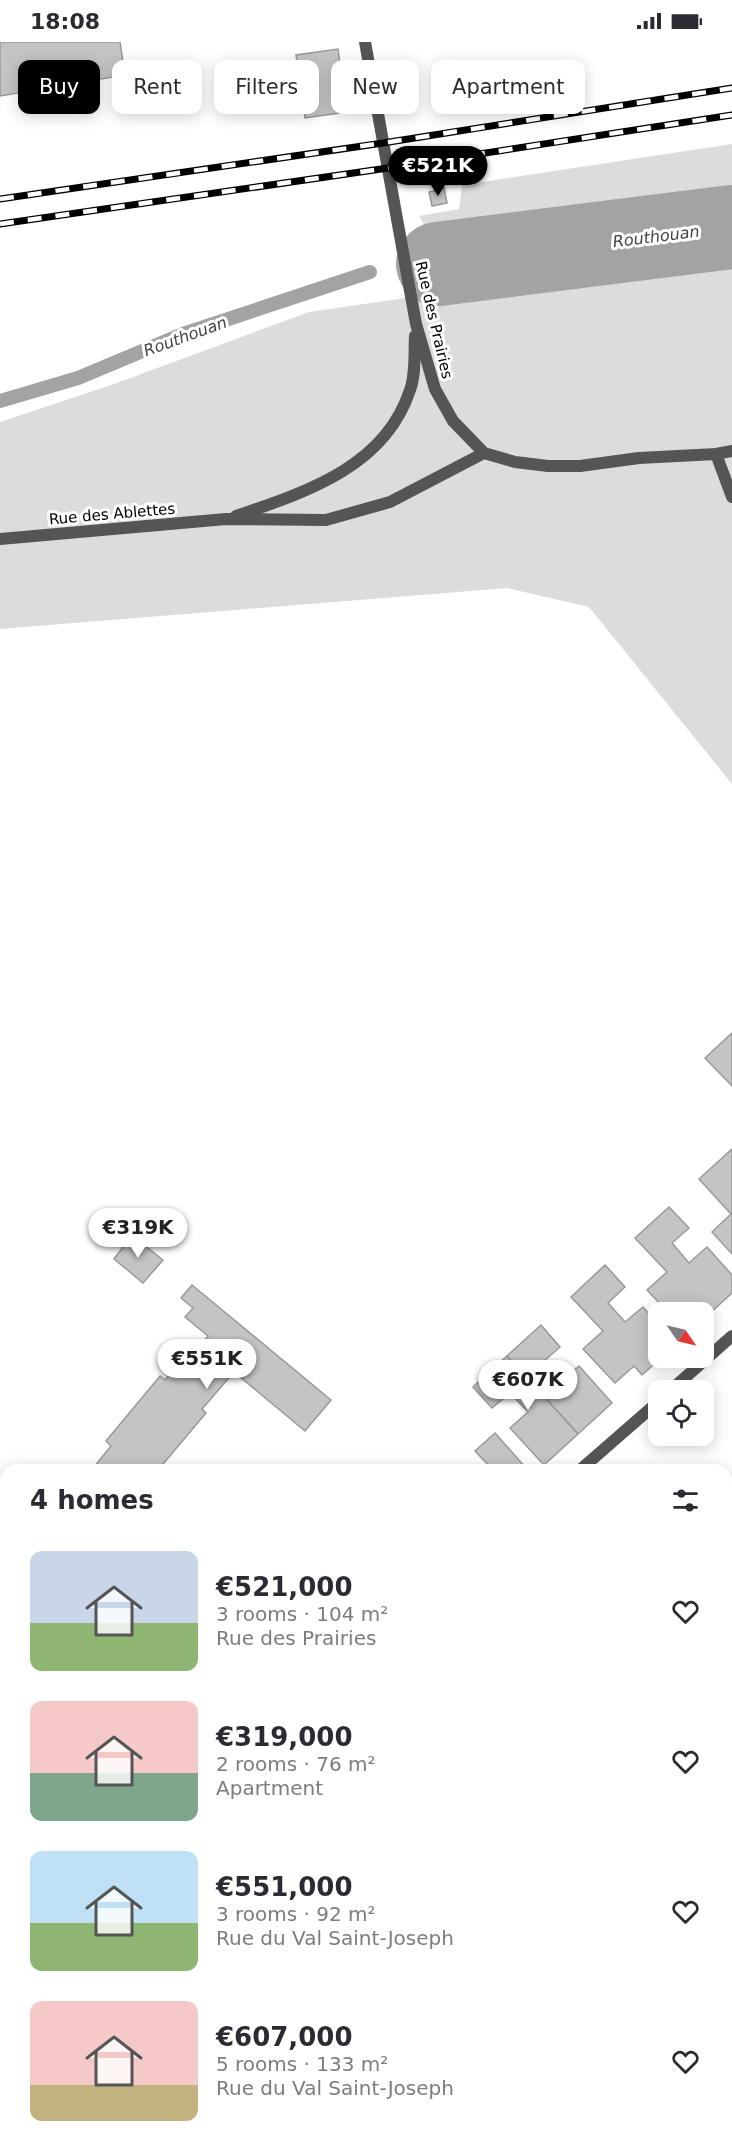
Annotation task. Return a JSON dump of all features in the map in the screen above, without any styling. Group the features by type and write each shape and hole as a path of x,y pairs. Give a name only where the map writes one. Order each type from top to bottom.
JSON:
{"street":[{"name":"Rue des Prairies","path":"365,42 416,324 435,389 453,421 484,453 515,462 548,466 732,451"},
{"name":"Rue des Ablettes","path":"226,519 296,496 363,459 392,430 411,389 416,324"},
{"name":"Rue des Ablettes","path":"0,539 226,519 326,520 390,502 484,453"},
{"path":"716,454 732,497"},
{"path":"682,1380 732,1336"},
{"path":"587,1464 648,1411"}],"shaded area":[{"path":"732,144 732,784 589,607 507,588 0,629 0,422 117,383 309,312 460,290 419,216 459,209 462,185"}],"building":[{"path":"0,42 120,42 123,60 112,60 112,77 100,79 100,60 18,60 18,93 0,96"},
{"path":"338,49 340,60 331,60 331,114 333,114 305,118 304,114 319,114 319,60 297,60 296,55"},
{"path":"444,188 447,203 432,206 429,192"},
{"path":"732,1033 732,1086 705,1058"},
{"path":"732,1149 732,1254 712,1232 731,1214 699,1179"},
{"path":"669,1207 689,1228 672,1243 689,1263 707,1247 732,1275 732,1293 714,1310 714,1302 658,1302 647,1290 667,1272 635,1238"},
{"path":"132,1235 163,1260 143,1283 114,1259"},
{"path":"605,1265 625,1287 608,1303 625,1322 643,1307 648,1313 648,1368 650,1368 642,1375 634,1366 615,1383 583,1349 603,1331 571,1297"},
{"path":"192,1285 331,1400 305,1431 234,1372 202,1409 206,1413 163,1464 96,1464 111,1446 106,1441 160,1376 165,1380 181,1361 184,1364 208,1336 185,1317 193,1308 181,1298"},
{"path":"541,1325 560,1347 543,1362 561,1382 579,1366 612,1403 578,1434 507,1356"},
{"path":"507,1356 578,1434 543,1464 510,1428 528,1412 510,1393 492,1408 473,1387"},
{"path":"495,1433 522,1464 487,1464 475,1451"}],"waterway":[{"name":"Routhouan","path":"438,264 732,227"},
{"name":"Routhouan","path":"0,401 78,378 183,334 370,272"}],"railway":[{"path":"0,199 383,143 732,88"},
{"path":"0,224 732,115"}]}
